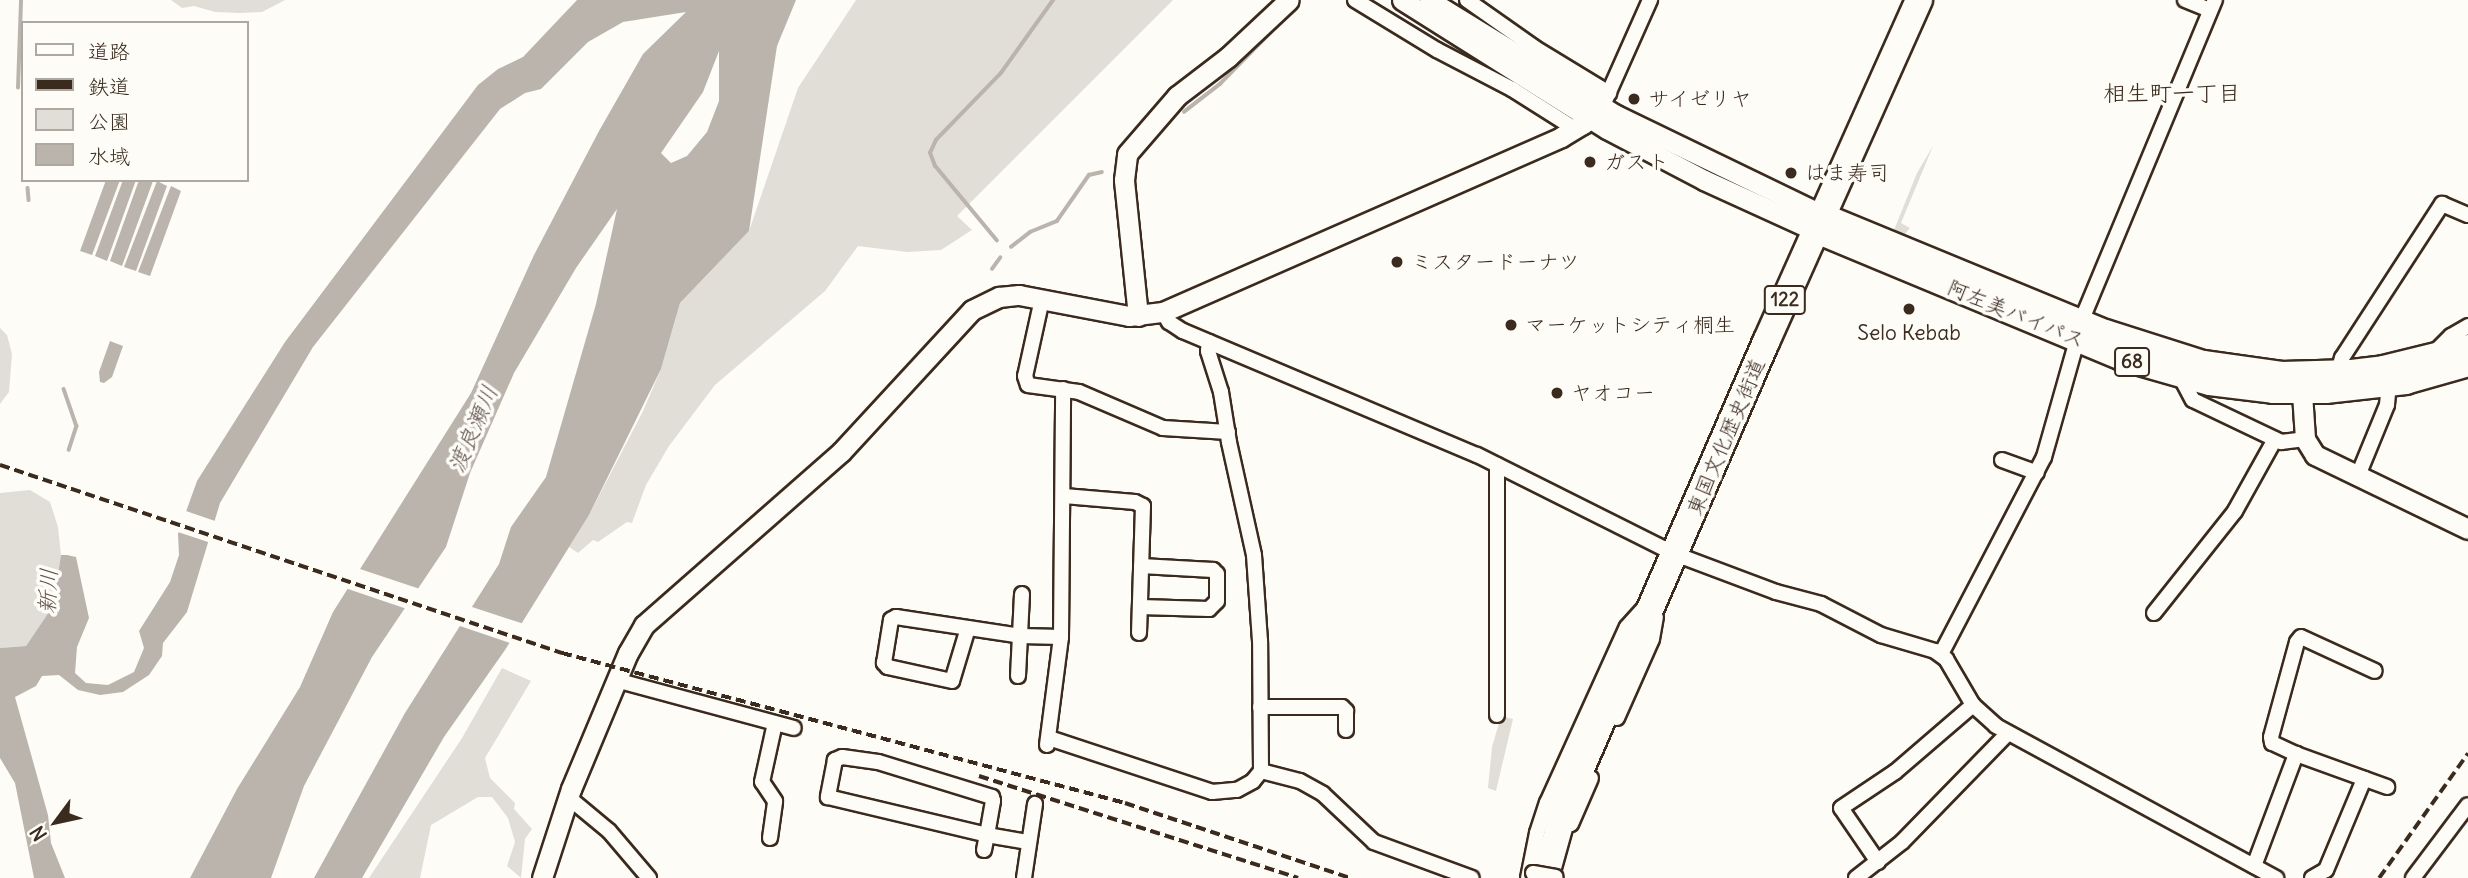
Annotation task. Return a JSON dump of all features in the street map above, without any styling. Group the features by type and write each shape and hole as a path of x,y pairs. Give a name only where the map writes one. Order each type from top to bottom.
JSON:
{"highway":[{"name":"東国文化歴史街道","path":"1534,875 1919,0"}],"main road":[{"name":"阿左美バイパス","path":"1819,223 2080,330 2143,366 2180,376 2240,388 2301,383 2389,384 2464,371"},
{"name":"阿左美バイパス","path":"2080,330 2203,362 2301,383 2338,371 2383,367 2468,346"}],"street":[{"path":"1138,316 1124,173 1127,155 1177,96 1228,57 1289,0"},
{"path":"1355,0 1437,50 1512,89 1593,112 1676,146 1819,223"},
{"path":"1402,0 1593,112"},
{"path":"1429,0 1593,112"},
{"path":"1467,0 1535,48 1593,112"},
{"path":"542,878 568,797 616,680 638,634 652,615 841,452 972,310 1008,296 1042,299 1138,316 1163,312 1441,191 1593,112 1650,0"},
{"path":"1941,654 2037,473 2048,445 2080,330 2212,5 2185,0"},
{"path":"2338,371 2342,358 2442,204 2468,215"},
{"path":"1042,299 1025,380 1031,387 1083,393 1163,428 1228,432"},
{"path":"1163,312 1175,328 1497,465 1675,554 1789,597 1821,604 1881,635 1941,654 1973,705 2008,733 2276,878"},
{"path":"2431,357 2451,336 2468,326"},
{"path":"1063,389 1061,637 1048,741 1212,792 1237,790 1249,784 1261,771 1259,632 1254,555 1222,392 1208,351 1209,342"},
{"path":"2180,376 2193,400 2275,439 2289,442 2305,439"},
{"path":"2301,383 2305,439 2319,459 2468,529"},
{"path":"2357,478 2387,405 2389,384"},
{"path":"2154,613 2235,512 2275,439"},
{"path":"2002,460 2037,473"},
{"path":"1497,465 1497,715"},
{"path":"1064,496 1140,503 1144,513 1139,633"},
{"path":"1140,607 1209,609 1217,601 1217,574 1213,570 1141,566"},
{"path":"1018,676 1022,594"},
{"path":"1534,875 1556,877 1569,831 1652,639 1657,620 1655,601"},
{"path":"968,628 952,681 888,667 884,663 891,620 896,617 1021,636 1061,637"},
{"path":"2375,671 2301,638 2297,642 2271,737 2272,743 2296,754 2387,787"},
{"path":"616,680 794,728"},
{"path":"1878,862 1841,808 1895,772 1973,705"},
{"path":"1259,707 1342,707 1346,714 1346,730"},
{"path":"770,838 775,801 762,782 775,723"},
{"path":"1856,878 1902,842 2008,733"},
{"path":"2254,866 2296,754"},
{"path":"984,850 987,835 993,800 988,795 878,762 842,757 835,760 828,797 987,835 1028,842"},
{"path":"1261,771 1300,781 1323,794 1374,842 1472,878"},
{"path":"2312,878 2326,870 2364,779"},
{"path":"568,797 609,831 649,878"},
{"path":"1024,878 1035,803"},
{"path":"2413,878 2468,805"}],"green space":[{"path":"171,0 285,0 262,12 240,13 215,12 194,6 182,8"},
{"path":"856,0 1173,0 957,216 972,230 941,250 907,252 858,246 825,291 715,385 669,446 646,485 632,523 627,522 598,542 593,540 578,553 569,547 589,515 643,411 661,369 680,303 749,231 798,88"},
{"path":"1933,146 1901,223 1910,228 1905,234 1894,230 1917,173"},
{"path":"0,328 7,335 12,354 9,392 0,404"},
{"path":"30,490 50,502 58,527 61,555 53,606 26,646 0,648 0,493"},
{"path":"502,668 531,681 485,758 490,778 515,803 514,809 532,829 525,839 521,878 507,866 515,842 508,818 492,797 478,797 431,825 420,878 369,878 462,738"},
{"path":"1501,716 1513,719 1496,791 1488,788 1492,747"}],"water":[{"name":"渡良瀬川","path":"577,0 796,0 777,46 749,231 680,303 661,369 589,515 505,650 444,737 362,878 314,878 405,713 499,564 511,527 546,477 596,304 617,209 576,268 514,373 470,473 446,547 372,657 304,786 271,878 190,878 237,789 300,687 333,612 471,393 534,255 643,54 686,12 623,22 588,42 541,89 525,93 500,109 313,347 220,503 187,612 163,643 162,656 149,675 123,692 100,695 78,690 59,675 42,676 36,686 15,697 48,815 51,843 65,878 34,878 15,783 0,758 0,648 26,646 53,606 61,555 67,555 76,557 89,618 77,647 75,673 86,683 108,685 134,672 144,648 139,631 170,582 179,555 178,534 197,481 285,342 478,85 498,69 523,57","holes":["719,51 719,101 707,132 687,156 671,163 661,153 703,92"]},
{"path":"105,182 119,182 92,255 80,251"},
{"path":"122,182 135,182 107,261 95,256"},
{"path":"138,182 153,182 122,266 110,261"},
{"path":"157,182 159,182 167,186 136,271 124,267"},
{"path":"171,186 181,191 150,276 138,272"},
{"path":"110,341 123,346 112,377 104,383 100,382 99,372"}],"pier":[{"path":"183,510 218,522 211,543 175,531"},
{"path":"357,568 423,590 410,610 345,588"},
{"path":"469,606 524,624 513,644 457,625"}],"waterway":[{"name":"新川","path":"18,88 21,0"},
{"path":"997,241 935,166 930,153 936,140 1001,73 1053,0"},
{"path":"1184,112 1220,84 1276,27"},
{"path":"1011,247 1030,232 1057,221 1089,175 1102,172"},
{"name":"新川","path":"28,188 29,200"},
{"path":"992,269 1000,258"},
{"name":"新川","path":"64,389 77,426 69,450"}],"railway":[{"path":"0,465 562,653 1125,803 1350,878"},
{"path":"2379,878 2468,753"},
{"path":"979,776 1298,878"}],"place":[{"name":"サイゼリヤ","path":"1634,99"},
{"name":"ガスト","path":"1590,162"},
{"name":"はま寿司","path":"1791,173"},
{"name":"ミスタードーナツ","path":"1397,262"},
{"name":"Selo Kebab","path":"1909,309"},
{"name":"マーケットシティ桐生","path":"1511,325"},
{"name":"ヤオコー","path":"1557,393"}],"district":[{"name":"相生町一丁目","path":"2172,93"}]}
